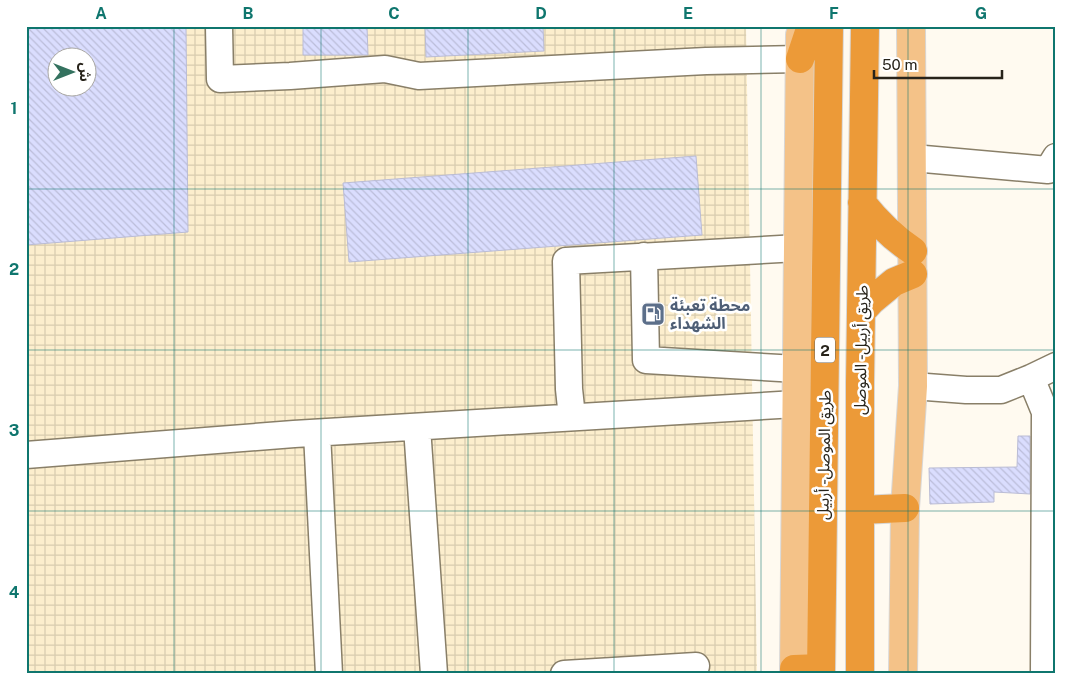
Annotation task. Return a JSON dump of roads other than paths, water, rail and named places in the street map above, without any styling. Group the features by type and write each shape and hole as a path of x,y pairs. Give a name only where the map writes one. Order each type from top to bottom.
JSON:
{"highway":[{"path":"800,59 811,26"},
{"name":"طريق الموصل - أربيل","path":"807,671 829,26"},
{"name":"طريق أربيل - الموصل","path":"860,674 861,312 865,26"},
{"path":"861,312 894,282 912,262 898,241 885,230 862,203"},
{"path":"860,510 905,508"}],"main road":[{"path":"800,26 796,404 807,671"},
{"path":"903,674 905,508 912,386 912,26"}],"street":[{"path":"219,26 220,78 290,76 385,69 418,76 706,61 800,59"},
{"path":"912,158 1048,170 1056,157"},
{"path":"572,418 569,389 566,261 798,248"},
{"path":"644,256 646,360 797,369"},
{"path":"912,386 966,390 1002,390 1056,366"},
{"path":"1031,378 1045,412 1050,509 1050,639 1044,674"},
{"path":"26,455 317,433 796,404"},
{"path":"417,427 434,674"},
{"path":"317,433 329,674"},
{"path":"564,674 696,666"}],"place":[{"name":"محطة تعبئة الشهداء","path":"653,314"}]}
